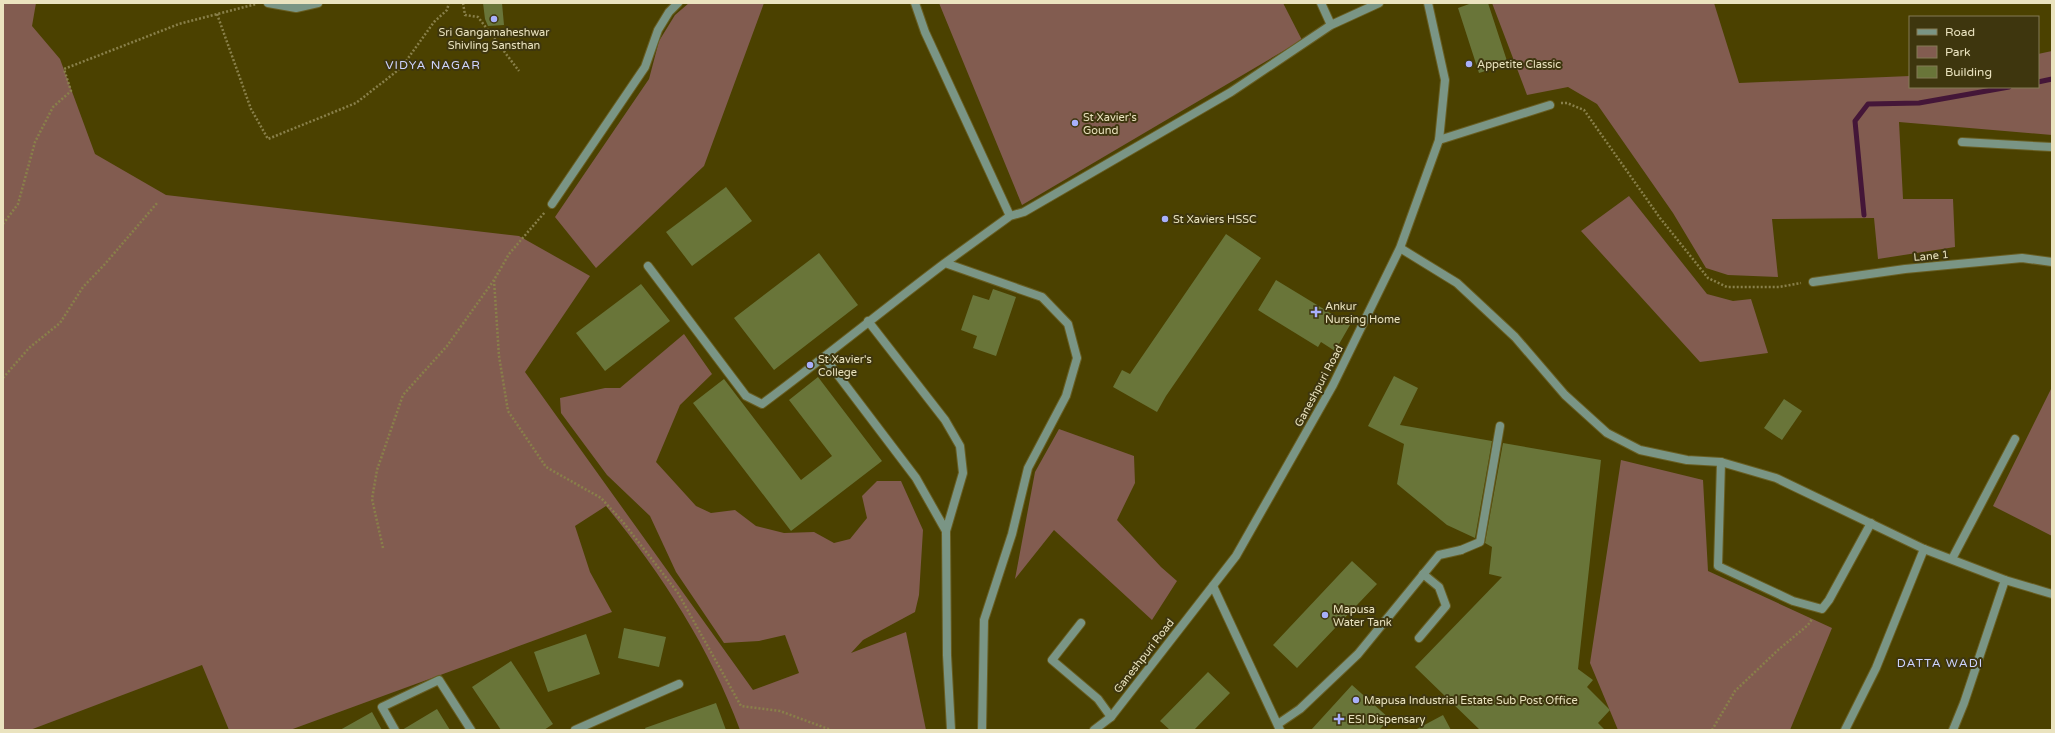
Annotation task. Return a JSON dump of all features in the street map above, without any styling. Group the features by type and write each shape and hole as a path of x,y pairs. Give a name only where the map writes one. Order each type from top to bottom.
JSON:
{"street":[{"path":"268,3 296,8 318,3"},
{"path":"552,204 645,67 658,30 669,12 678,3"},
{"path":"915,3 925,32 1010,216"},
{"path":"1321,3 1331,26"},
{"path":"648,266 746,396 762,404 825,358 868,321 1010,216 1024,212 1231,92 1331,26 1378,3"},
{"name":"Ganeshpuri Road","path":"1094,730 1111,717 1236,556 1333,385 1400,248 1439,140 1445,80 1428,3"},
{"path":"1439,140 1550,105"},
{"path":"1962,142 2052,147"},
{"path":"1400,248 1456,283 1515,337 1565,395 1607,433 1640,450 1687,460 1721,462 1776,478 1924,549 2005,580 2052,594"},
{"name":"Lane 1","path":"1813,282 1905,269 2022,258 2052,262"},
{"path":"945,263 1042,297 1068,324 1077,358 1066,396 1028,468 1012,534 984,620 982,730"},
{"path":"868,321 945,420 960,446 963,473 946,531 947,655 951,730"},
{"path":"825,358 916,478 946,531"},
{"path":"1213,586 1279,727 1358,654 1438,555 1461,550 1480,542 1500,426"},
{"path":"1952,559 2014,439"},
{"path":"1721,462 1718,566 1793,601 1818,610 1822,609 1829,600 1871,523"},
{"path":"1846,730 1876,668 1924,549"},
{"path":"1419,638 1446,606 1439,587 1423,574"},
{"path":"1953,730 1964,703 2005,580"},
{"path":"1081,623 1052,660 1098,699 1111,717"},
{"path":"395,730 382,707 439,680 471,730"},
{"path":"576,730 679,684"}],"path":[{"path":"3,224 18,204 35,142 53,107 71,91 64,69 179,24 260,3"},
{"path":"217,14 251,109 268,139 356,103 401,68 434,22 447,10 449,3"},
{"path":"463,3 465,15 478,17 519,71"},
{"path":"1550,105 1567,103 1584,110 1660,218 1708,278 1727,287 1779,287 1813,282"},
{"path":"3,378 29,348 60,323 82,287 105,264 158,202"},
{"path":"383,548 372,499 377,470 403,395 447,346 494,280 509,254 552,204"},
{"path":"494,280 499,356 508,411 546,467 601,498 623,522 678,593 742,706 780,711 831,730"},
{"path":"1712,730 1735,691 1778,650 1808,625 1818,610"}],"green space":[{"path":"3,3 36,3 32,26 60,59 95,154 166,195 519,236 590,276 525,372 753,690 799,673 785,635 759,641 724,643 676,572 650,516 607,475 561,413 560,398 605,388 620,388 684,334 712,374 680,405 656,462 696,506 711,513 735,510 756,526 784,533 814,532 834,543 850,539 867,518 862,496 877,481 901,481 923,530 919,595 915,612 863,640 851,653 906,632 926,730 740,730 714,670 682,612 646,558 606,506 575,526 590,572 612,612 290,730 229,730 202,665 30,730 3,730"},
{"path":"689,3 764,3 704,166 596,268 555,217 649,79 659,41 675,15"},
{"name":"St Xavier's Gound","path":"939,3 1283,3 1302,40 1022,205"},
{"path":"1492,3 1714,3 1739,83 1909,76 1909,88 2039,88 2039,54 2052,51 2052,135 1899,122 1903,199 1953,199 1955,247 1878,259 1874,218 1772,219 1778,277 1728,275 1706,268 1673,213 1597,104 1568,87 1527,95"},
{"path":"1629,196 1707,294 1733,301 1751,299 1768,353 1700,362 1581,231"},
{"path":"2052,387 2052,536 1993,506"},
{"path":"1059,429 1134,456 1135,483 1117,520 1161,567 1177,581 1152,620 1054,530 1015,579 1035,472"},
{"path":"1621,460 1703,480 1708,571 1832,628 1790,730 1618,730 1590,663"}],"building":[{"name":"Sri Gangamaheshwar Shivling Sansthan","path":"483,3 502,3 504,25 488,26 485,19"},
{"path":"1472,3 1488,3 1508,64 1479,73 1458,8"},
{"path":"726,187 752,221 692,266 666,232"},
{"path":"1226,234 1261,258 1166,396 1157,412 1113,387 1122,370 1130,374"},
{"path":"819,253 858,305 774,370 734,318"},
{"path":"1276,280 1350,325 1335,351 1321,342 1318,347 1258,310"},
{"path":"641,284 670,321 605,371 576,333"},
{"path":"993,289 1016,297 996,356 973,348 977,336 961,330 973,295 989,300"},
{"path":"1394,376 1418,388 1400,425 1492,441 1475,538 1447,525 1397,484 1404,444 1368,426"},
{"path":"818,377 882,461 791,531 693,403 724,379 801,480 832,456 789,400"},
{"path":"1784,399 1802,411 1782,440 1764,428"},
{"path":"1503,443 1601,460 1578,669 1593,680 1587,687 1610,710 1598,723 1605,730 1480,730 1415,667 1502,577 1489,574 1492,547 1485,543"},
{"name":"Mapusa Water Tank","path":"1352,561 1377,584 1297,668 1273,645"},
{"path":"624,628 666,637 659,667 618,658"},
{"path":"586,634 600,674 548,692 534,652"},
{"path":"511,661 553,724 544,730 501,730 472,687"},
{"path":"1208,672 1230,693 1194,730 1170,730 1160,721"},
{"path":"1352,685 1390,719 1379,730 1311,730"},
{"path":"716,703 726,730 646,730 645,728"},
{"path":"437,709 450,730 402,730"},
{"path":"372,712 382,730 340,730"},
{"path":"1443,715 1451,730 1415,730"}],"waterway":[{"path":"2039,82 2052,79"},
{"path":"1864,215 1855,121 1868,104 1919,103 2003,88"}],"place":[{"name":"Sri Gangamaheshwar Shivling Sansthan","path":"494,19"},
{"name":"Appetite Classic","path":"1469,64"},
{"name":"St Xavier's Gound","path":"1075,123"},
{"name":"St Xaviers HSSC","path":"1165,219"},
{"name":"Ankur Nursing Home","path":"1316,312"},
{"name":"St Xavier's College","path":"810,365"},
{"name":"Mapusa Water Tank","path":"1325,615"},
{"name":"Mapusa Industrial Estate Sub Post Office","path":"1356,700"},
{"name":"ESI Dispensary","path":"1339,719"}],"district":[{"name":"VIDYA NAGAR","path":"433,65"},
{"name":"DATTA WADI","path":"1940,663"}]}
